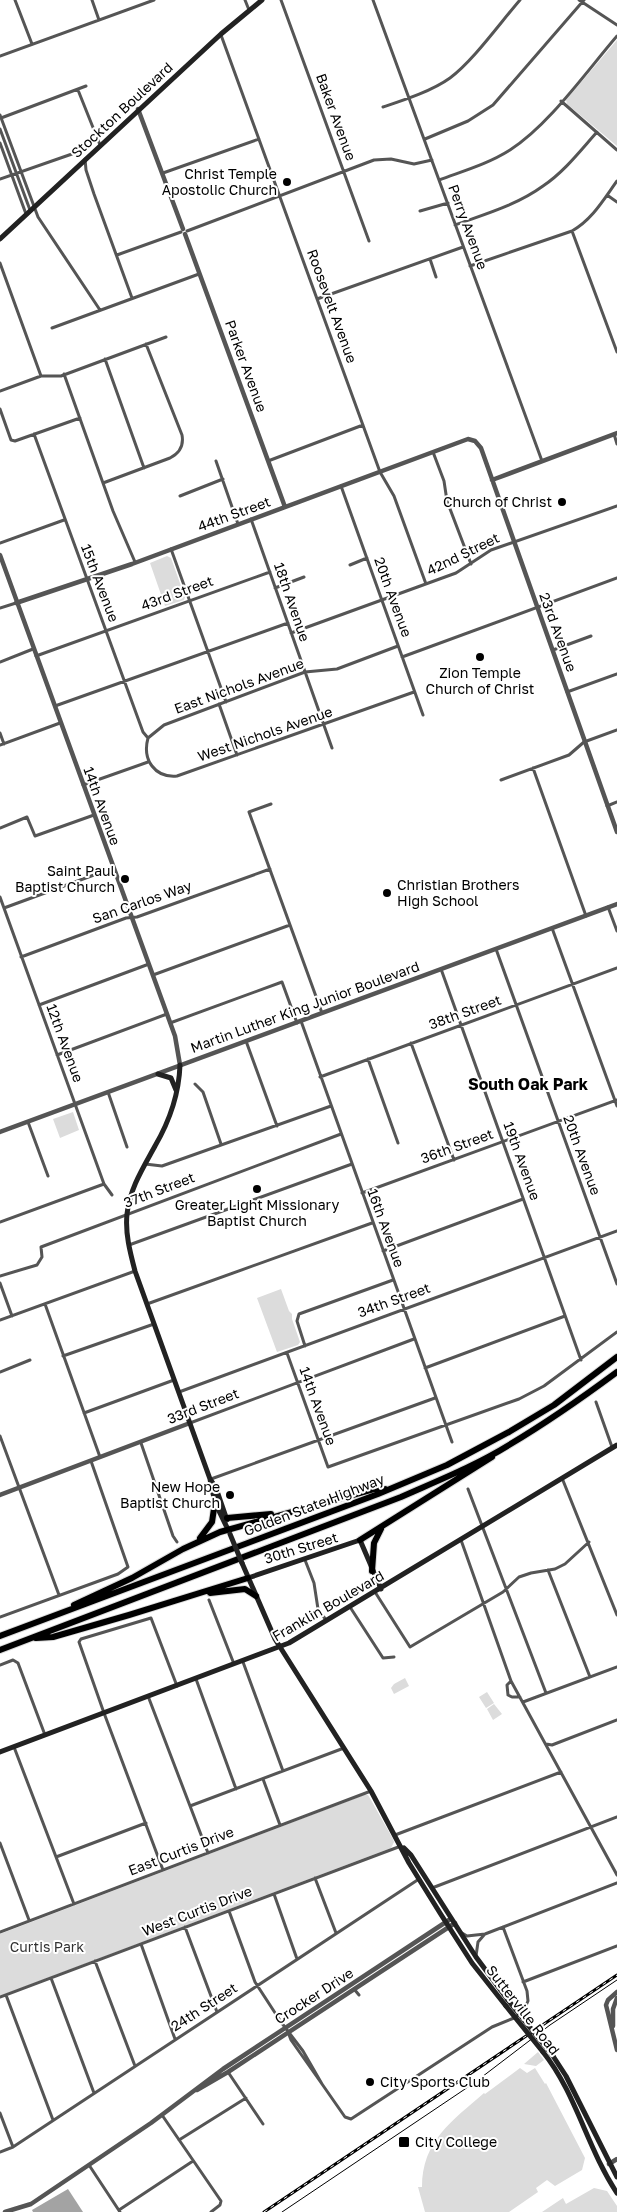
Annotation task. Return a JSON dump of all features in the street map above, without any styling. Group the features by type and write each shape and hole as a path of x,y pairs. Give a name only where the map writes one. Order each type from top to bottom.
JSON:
{"highway":[{"name":"Golden State Highway","path":"0,1636 392,1489 447,1465 510,1432 554,1404 617,1356"},
{"name":"Golden State Highway","path":"0,1650 401,1497 447,1477 507,1446 617,1372"},
{"path":"360,1540 463,1477 507,1446"},
{"path":"38,1622 138,1575 193,1544 287,1513 374,1489 392,1489"},
{"path":"193,1544 209,1528 215,1502"},
{"path":"227,1518 287,1513"},
{"path":"372,1571 374,1543 384,1525"},
{"path":"28,1639 52,1637 201,1593 247,1574"},
{"path":"201,1593 245,1589 256,1596"}],"main road":[{"name":"Stockton Boulevard","path":"0,239 138,109 221,34 262,0"},
{"path":"180,1065 177,1090 162,1133 132,1191 127,1214 128,1246 135,1271 210,1479 215,1502 280,1648"},
{"path":"158,1074 171,1078 177,1090"},
{"name":"Franklin Boulevard","path":"0,1752 280,1648 381,1589 615,1446"},
{"path":"210,1479 216,1488 227,1518 229,1532"},
{"path":"360,1540 381,1589"},
{"name":"30th Street","path":"247,1574 305,1560 360,1540"},
{"name":"Sutterville Road","path":"280,1648 371,1791 447,1925 472,1963 543,2052 563,2083 602,2169 617,2192"},
{"name":"Sutterville Road","path":"401,1846 411,1855 476,1957 553,2056 569,2083 617,2177"},
{"path":"419,1878 424,1880 433,1895 436,1895"},
{"path":"602,2169 609,2164"}],"street":[{"path":"16,0 32,44"},
{"path":"92,0 99,20"},
{"path":"0,56 154,0"},
{"path":"245,0 249,10"},
{"name":"Baker Avenue","path":"281,0 369,241"},
{"name":"Perry Avenue","path":"373,0 542,462"},
{"path":"383,107 442,84 456,73 520,0"},
{"path":"425,139 468,121 493,105 509,89 582,1 617,25"},
{"name":"Roosevelt Avenue","path":"221,34 380,472 394,496 426,584"},
{"path":"439,180 486,163 509,151 538,128 617,36"},
{"path":"30,210 16,173 0,117 86,86"},
{"path":"78,90 100,145"},
{"path":"561,101 617,150"},
{"name":"Parker Avenue","path":"138,109 285,507"},
{"path":"0,129 30,210 39,218 100,310"},
{"path":"455,225 508,205 538,190 562,171 597,132"},
{"path":"163,173 259,139"},
{"path":"0,142 16,173"},
{"path":"0,179 72,154"},
{"path":"117,254 380,159 391,158 414,164 432,160"},
{"path":"85,160 92,186 132,298"},
{"path":"470,266 572,231 590,217 617,181"},
{"path":"607,195 617,202"},
{"path":"420,211 448,203"},
{"path":"572,231 617,352"},
{"path":"317,299 463,247"},
{"path":"430,258 436,277"},
{"path":"0,262 42,376"},
{"path":"52,328 199,274"},
{"path":"0,391 42,376 64,374 166,337"},
{"path":"103,483 174,456 180,450 183,442 182,435 146,344"},
{"path":"105,359 144,468"},
{"path":"64,374 103,483 135,562"},
{"path":"0,409 11,440 14,441 80,418"},
{"path":"268,461 363,426"},
{"name":"15th Avenue","path":"34,434 124,682 143,732 148,738"},
{"path":"492,480 615,434 617,444"},
{"name":"44th Street","path":"0,608 87,580 468,439 475,441"},
{"name":"23rd Avenue","path":"475,441 481,448 617,832"},
{"path":"433,452 444,482 447,501 470,564"},
{"path":"216,461 238,524"},
{"path":"180,496 223,479"},
{"name":"20th Avenue","path":"341,486 423,716"},
{"name":"42nd Street","path":"291,633 456,573 487,552 617,506"},
{"name":"18th Avenue","path":"251,519 332,748"},
{"path":"0,543 64,520"},
{"path":"171,549 226,702"},
{"path":"350,565 367,558"},
{"name":"14th Avenue","path":"1,559 167,1014 177,1044 180,1065"},
{"name":"43rd Street","path":"36,657 270,572"},
{"path":"275,588 304,577"},
{"path":"402,657 617,578"},
{"path":"54,706 288,623"},
{"path":"553,650 591,636"},
{"name":"East Nichols Avenue","path":"148,738 164,725 305,672 337,669 398,646"},
{"path":"0,662 33,649"},
{"path":"567,692 617,674"},
{"name":"West Nichols Avenue","path":"148,762 158,772 173,777 323,723 347,718 414,692"},
{"path":"219,704 237,755"},
{"path":"0,733 2,744 60,723"},
{"path":"501,780 574,753 584,742 617,730"},
{"path":"83,786 148,762 146,753 148,738"},
{"path":"533,768 586,916"},
{"path":"607,806 617,802"},
{"path":"271,804 249,812 322,1014"},
{"path":"0,828 27,817 35,836 94,815"},
{"path":"4,908 113,868"},
{"name":"San Carlos Way","path":"22,957 270,869"},
{"name":"12th Avenue","path":"0,897 104,1184 112,1195"},
{"name":"Martin Luther King Junior Boulevard","path":"0,1132 617,904"},
{"path":"608,907 617,931"},
{"path":"153,975 290,925"},
{"path":"552,928 617,1106"},
{"name":"20th Avenue","path":"496,949 617,1284"},
{"path":"39,1005 149,964"},
{"name":"38th Street","path":"320,1076 617,968"},
{"name":"19th Avenue","path":"441,969 581,1360"},
{"name":"16th Avenue","path":"170,1023 282,982 320,1076 452,1442"},
{"path":"57,1055 167,1014"},
{"path":"246,1041 277,1126"},
{"path":"412,1043 454,1160"},
{"path":"368,1059 398,1143"},
{"path":"195,1084 203,1092 221,1144"},
{"path":"108,1092 128,1147"},
{"name":"36th Street","path":"362,1193 616,1100"},
{"path":"145,1164 162,1166 331,1106"},
{"path":"28,1122 48,1176"},
{"name":"37th Street","path":"0,1276 37,1265 42,1257 41,1247 341,1134"},
{"path":"128,1246 352,1164"},
{"path":"0,1222 104,1184"},
{"path":"383,1251 524,1199"},
{"path":"147,1304 372,1223"},
{"name":"34th Street","path":"178,1392 617,1231"},
{"path":"0,1320 135,1271"},
{"path":"306,1346 297,1321 299,1314 393,1280"},
{"path":"0,1283 12,1316"},
{"path":"45,1304 100,1458"},
{"path":"425,1368 565,1315"},
{"path":"63,1356 154,1324"},
{"path":"446,1426 530,1394 581,1360 617,1332"},
{"name":"33rd Street","path":"0,1495 414,1339"},
{"name":"14th Avenue","path":"287,1353 328,1467 446,1426"},
{"path":"0,1372 30,1360"},
{"path":"84,1413 174,1380"},
{"path":"210,1479 435,1398"},
{"path":"596,1402 615,1446"},
{"path":"0,1436 59,1595"},
{"path":"141,1443 177,1542"},
{"path":"0,1616 118,1574 128,1567 91,1462"},
{"path":"562,1478 617,1615"},
{"path":"468,1489 546,1694"},
{"path":"461,1540 511,1681 617,1875"},
{"path":"375,1592 410,1647 484,1603 524,1575 565,1564 588,1542"},
{"path":"305,1560 314,1583 318,1609 326,1621"},
{"path":"548,1570 590,1677"},
{"path":"209,1600 234,1665"},
{"path":"350,1606 383,1658 394,1657"},
{"path":"163,1870 104,1713 80,1645 81,1639 151,1618 177,1686"},
{"path":"0,1665 16,1660 45,1735"},
{"path":"243,1662 283,1771"},
{"path":"523,1702 617,1667"},
{"path":"196,1679 236,1789"},
{"path":"511,1681 507,1685 508,1695 520,1697"},
{"path":"148,1696 208,1853"},
{"path":"546,1744 552,1745 617,1720"},
{"path":"14,1747 74,1904"},
{"path":"190,1806 344,1748"},
{"path":"395,1835 561,1772"},
{"path":"263,1779 280,1826"},
{"name":"East Curtis Drive","path":"0,1932 371,1791"},
{"path":"432,1888 617,1817"},
{"path":"56,1857 146,1823"},
{"path":"0,1843 29,1920"},
{"name":"West Curtis Drive","path":"0,1997 401,1846"},
{"path":"315,1878 336,1933"},
{"name":"24th Street","path":"0,2152 13,2147 419,1878"},
{"path":"460,1931 467,1936 484,1934 617,1883"},
{"path":"274,1894 297,1959"},
{"path":"229,1911 257,1985 287,2030 291,2040 345,2117 351,2119 492,2027 523,2012 528,2001 503,1927"},
{"name":"Crocker Drive","path":"189,2094 228,2072 287,2030 454,1921"},
{"path":"185,1927 217,2012"},
{"path":"476,1957 478,1942 484,1934"},
{"path":"140,1944 175,2039"},
{"path":"523,1982 617,1946"},
{"path":"95,1961 135,2066"},
{"path":"50,1978 94,2093"},
{"path":"353,1986 359,1996"},
{"path":"617,1992 608,2000 606,2005 617,2050"},
{"path":"6,1995 53,2120"},
{"path":"613,2032 613,2009 617,1998"},
{"name":"Crocker Drive","path":"5,2212 31,2204 162,2115 223,2069 287,2030"},
{"path":"228,2072 263,2124"},
{"path":"179,2140 246,2098"},
{"path":"0,2113 13,2147"},
{"path":"162,2115 220,2201 220,2205 211,2212"},
{"path":"609,2164 617,2159"},
{"path":"89,2165 120,2211 192,2161"}],"green space":[{"path":"617,40 617,146 567,104 566,100"},
{"path":"167,556 171,558 185,597 184,600 165,606 150,563"},
{"path":"73,1112 79,1130 60,1138 53,1119"},
{"path":"281,1289 289,1311 292,1314 300,1342 298,1345 277,1352 257,1298"},
{"path":"405,1678 409,1686 394,1694 391,1688 394,1684"},
{"path":"487,1692 494,1703 486,1708 479,1697"},
{"path":"494,1704 502,1714 493,1720 487,1709"},
{"name":"Curtis Park","path":"368,1795 393,1839 394,1842 391,1848 0,1996 0,1934"},
{"path":"538,2052 544,2060 536,2066 524,2064"},
{"path":"520,2068 527,2073 535,2068 546,2083 585,2158 582,2170 555,2186 547,2180 536,2188 538,2192 509,2212 425,2212 418,2187 422,2187 423,2171 433,2144 461,2113 484,2093"},
{"path":"594,2188 607,2191 617,2206 617,2212 542,2212 563,2198 566,2204"}],"shaded area":[{"path":"68,2189 83,2212 33,2212 32,2210"}],"tram line":[{"path":"282,2212 474,2083 550,2025 617,1980"}],"railway":[{"path":"264,2212 617,1975"}],"place":[{"name":"Christ Temple Apostolic Church","path":"287,182"},
{"name":"Church of Christ","path":"562,502"},
{"name":"Zion Temple Church of Christ","path":"480,657"},
{"name":"Saint Paul Baptist Church","path":"125,879"},
{"name":"Christian Brothers High School","path":"387,893"},
{"name":"Greater Light Missionary Baptist Church","path":"257,1189"},
{"name":"New Hope Baptist Church","path":"230,1495"},
{"name":"City Sports Club","path":"370,2082"},
{"name":"City College","path":"404,2142"}],"district":[{"name":"South Oak Park","path":"528,1084"}]}
